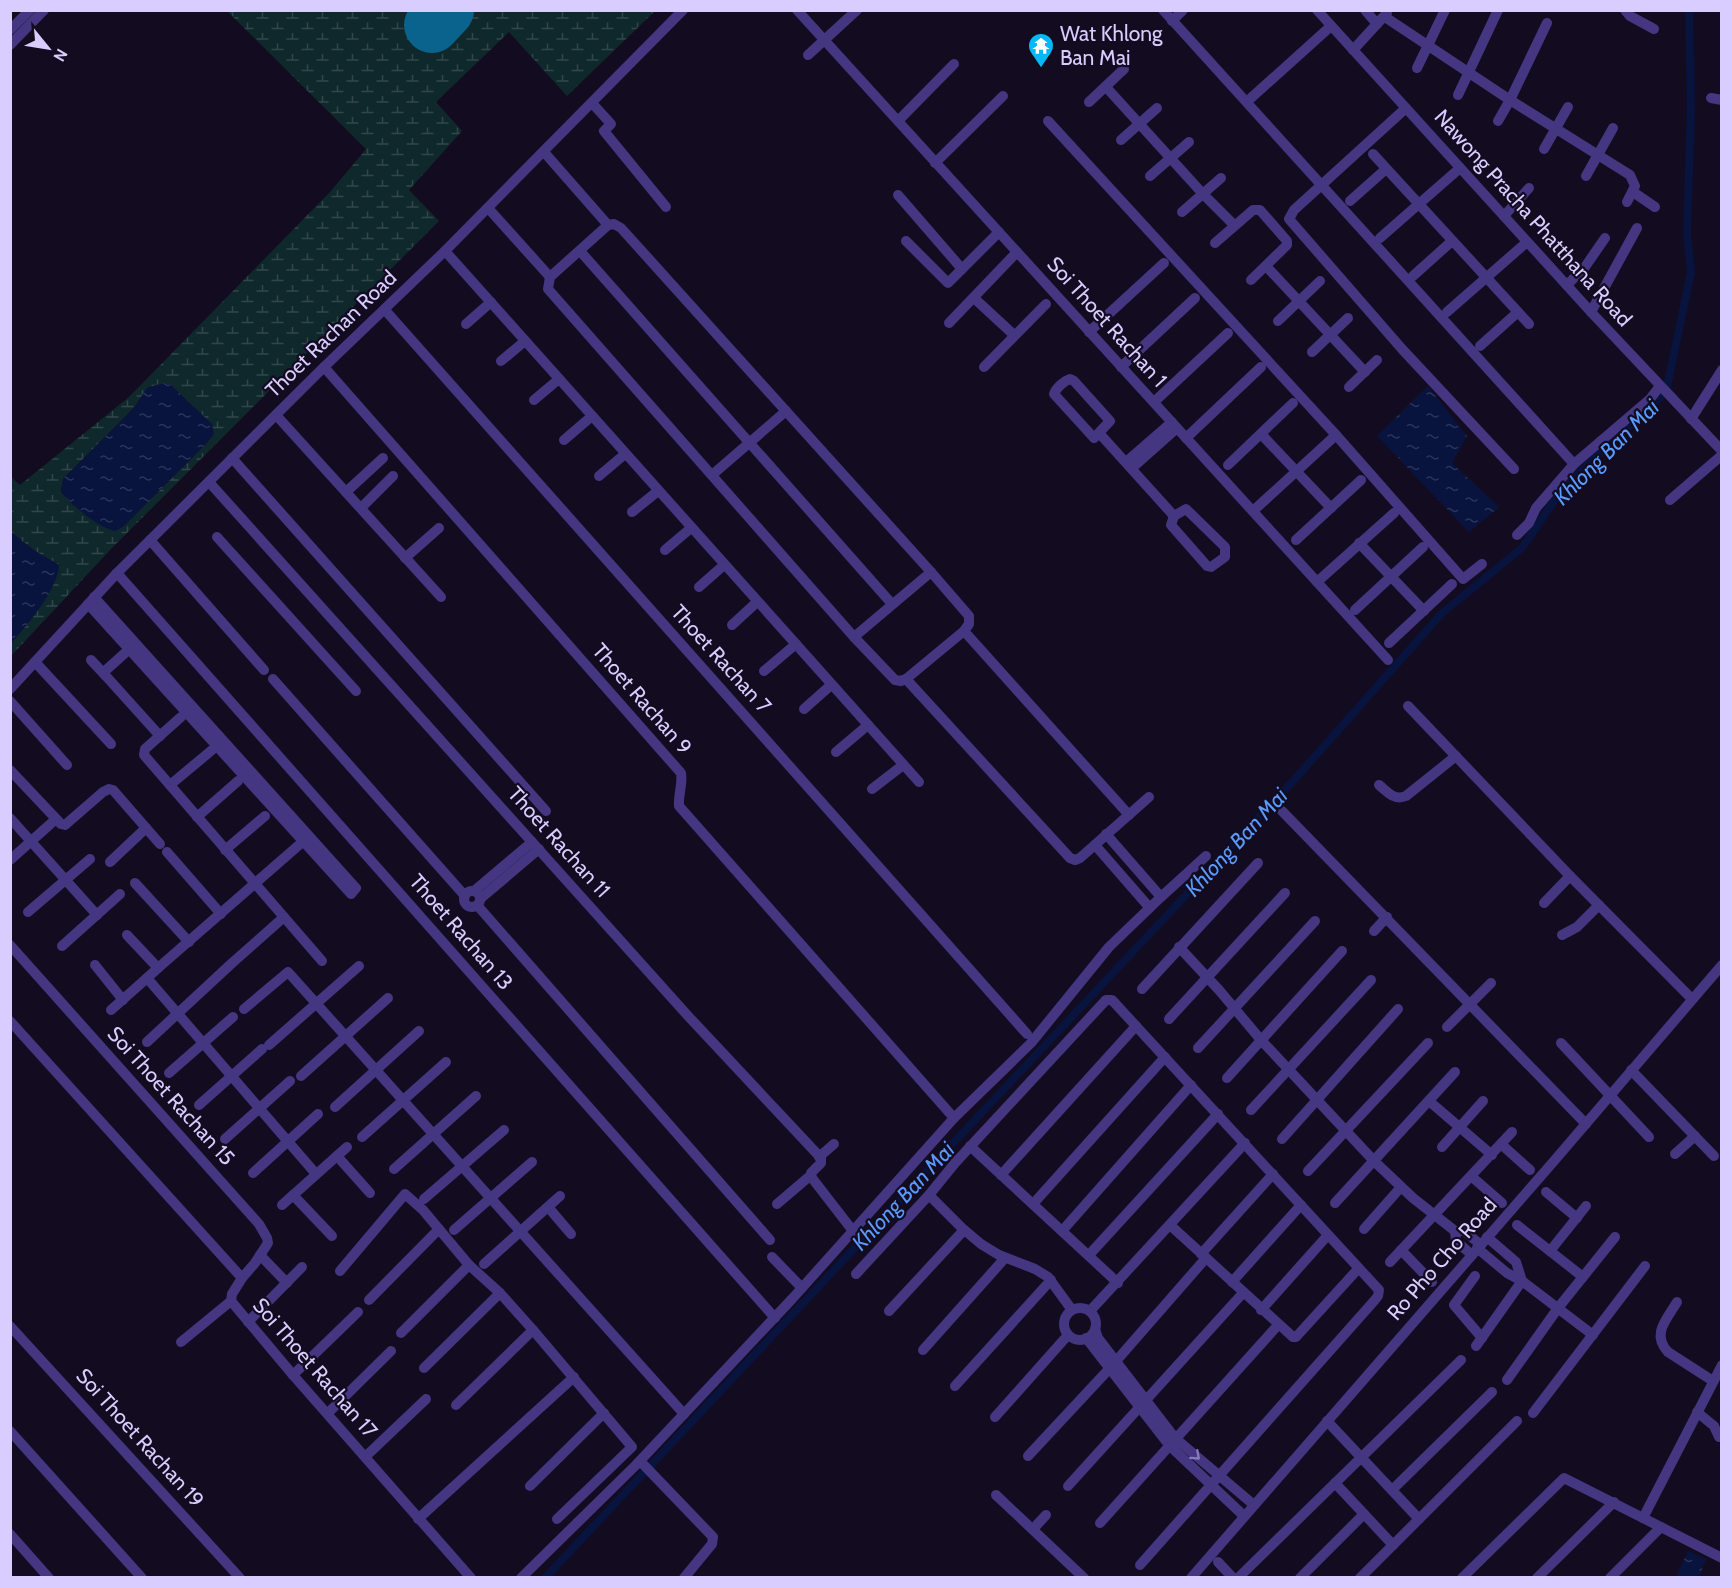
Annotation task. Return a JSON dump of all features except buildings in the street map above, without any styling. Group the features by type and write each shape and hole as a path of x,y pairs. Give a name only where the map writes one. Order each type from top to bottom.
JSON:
{"street":[{"path":"10,30 30,10"},
{"path":"10,45 44,10"},
{"name":"Thoet Rachan Road","path":"10,689 117,573 324,367 445,251 683,10"},
{"name":"Soi Thoet Rachan 1","path":"797,10 1388,660"},
{"path":"808,55 857,10"},
{"path":"1163,10 1574,465"},
{"path":"1172,21 1183,10"},
{"name":"Nawong Pracha Phatthana Road","path":"1317,10 1722,453"},
{"path":"1365,10 1383,17 1630,175 1635,186 1630,197 1655,207"},
{"path":"1417,68 1445,10"},
{"path":"1458,95 1498,10"},
{"path":"1624,10 1630,16 1654,29"},
{"path":"1353,50 1383,17"},
{"path":"1498,121 1547,23"},
{"path":"1251,98 1331,26"},
{"path":"898,121 954,64"},
{"path":"1089,102 1124,69"},
{"path":"1106,87 1234,225"},
{"path":"935,163 1003,96"},
{"path":"592,103 611,124 604,131 666,207"},
{"path":"1544,149 1568,107"},
{"path":"1121,140 1157,108"},
{"path":"1277,228 1406,108"},
{"path":"1048,121 1336,435 1463,579 1482,564"},
{"path":"1586,176 1613,128"},
{"path":"1150,176 1189,142"},
{"path":"544,152 608,225"},
{"path":"1373,154 1529,324"},
{"path":"1380,238 1460,168"},
{"path":"1350,201 1386,169"},
{"path":"1182,212 1221,178"},
{"path":"1504,216 1529,188"},
{"path":"897,195 962,268"},
{"path":"488,208 550,277"},
{"path":"1215,243 1234,225 1256,209 1260,210 1277,228 1287,241 1287,245 1251,280"},
{"path":"1289,219 1402,349 1514,469"},
{"path":"614,224 621,228 969,616 969,624 964,631 906,679 895,680 854,637 548,289 550,277 580,251 608,225 614,224"},
{"path":"1591,312 1637,228"},
{"path":"906,241 948,283 999,232"},
{"path":"1567,285 1585,267 1605,238"},
{"path":"1413,276 1452,241"},
{"path":"1447,312 1527,242"},
{"path":"445,251 919,782"},
{"path":"580,251 892,604"},
{"path":"949,323 1017,252"},
{"path":"1089,332 1164,263"},
{"path":"1266,266 1365,372"},
{"path":"1278,321 1320,281"},
{"path":"974,298 1014,335"},
{"path":"1121,367 1195,298"},
{"path":"466,324 491,302"},
{"path":"984,367 1046,304"},
{"name":"Thoet Rachan 7","path":"385,310 1027,1034"},
{"path":"1480,346 1518,312"},
{"path":"1312,352 1348,318"},
{"path":"1154,402 1228,333"},
{"path":"501,361 525,341"},
{"path":"1349,387 1377,360"},
{"name":"Thoet Rachan 9","path":"324,367 681,773 683,782 678,797 679,806 954,1118"},
{"path":"1186,438 1261,367"},
{"path":"1691,418 1722,370"},
{"path":"534,400 559,379"},
{"path":"1065,380 1074,381 1108,418 1109,424 1100,434 1091,437 1055,398 1055,391 1065,380"},
{"path":"1518,535 1529,523 1536,508 1574,465 1661,387"},
{"path":"1228,465 1293,404"},
{"path":"712,476 786,411"},
{"path":"276,415 441,597"},
{"path":"564,440 592,416"},
{"path":"1129,465 1174,425"},
{"path":"1100,434 1174,516"},
{"path":"1261,434 1331,508"},
{"path":"1253,511 1336,435"},
{"path":"1670,500 1722,453"},
{"path":"599,476 625,454"},
{"path":"232,458 546,811"},
{"path":"346,492 383,458"},
{"path":"361,508 393,476"},
{"path":"1296,540 1361,480"},
{"name":"Thoet Rachan 11","path":"209,482 689,1017 819,1157"},
{"path":"632,512 658,491"},
{"path":"1186,509 1191,512 1225,547 1225,557 1215,566 1207,566 1171,525 1174,516 1186,509"},
{"path":"1317,582 1394,513"},
{"path":"405,558 439,528"},
{"path":"665,550 691,528"},
{"path":"217,537 356,691"},
{"path":"150,540 264,669"},
{"path":"1359,543 1424,611"},
{"path":"1355,610 1424,547"},
{"path":"699,587 724,565"},
{"path":"854,637 931,572"},
{"name":"Thoet Rachan 13","path":"117,573 775,1318"},
{"path":"1389,644 1452,584"},
{"path":"91,601 306,839 350,894 356,890 356,887 306,839"},
{"path":"732,625 757,602"},
{"path":"964,631 1129,814"},
{"path":"764,671 796,644"},
{"path":"105,675 105,671 133,646"},
{"path":"91,660 160,736"},
{"path":"35,662 111,744"},
{"path":"273,679 474,898 770,1240"},
{"path":"906,679 1070,858 1076,860 1080,858 1149,797"},
{"path":"804,709 831,686"},
{"path":"10,701 67,765"},
{"path":"1408,706 1570,876 1692,999"},
{"path":"181,717 145,749 144,755 322,961"},
{"path":"836,752 868,725"},
{"path":"170,785 212,750"},
{"path":"1379,785 1394,797 1406,796 1456,756"},
{"path":"872,789 903,765"},
{"path":"10,770 61,824 69,824 109,789 113,790 221,914"},
{"path":"197,817 238,781"},
{"path":"1282,811 1586,1124"},
{"path":"225,850 265,816"},
{"path":"10,818 97,915"},
{"path":"10,860 56,819"},
{"path":"111,862 146,828"},
{"path":"1107,834 1161,897"},
{"path":"111,1010 306,839"},
{"path":"1095,845 1149,907"},
{"path":"474,898 536,846"},
{"path":"520,1578 642,1463 954,1118 1031,1043 1109,947 1149,907 1206,856"},
{"path":"28,912 90,859"},
{"path":"1142,989 1258,863"},
{"path":"1544,903 1570,876"},
{"path":"135,883 189,942"},
{"path":"1169,1019 1285,892"},
{"path":"62,946 120,894"},
{"path":"1562,935 1577,927 1599,905"},
{"path":"147,1042 284,917"},
{"path":"1374,931 1387,917"},
{"path":"1198,1048 1315,921"},
{"path":"126,935 158,968"},
{"name":"Soi Thoet Rachan 15","path":"10,945 259,1224 268,1243 260,1255"},
{"path":"1179,947 1261,1040 1401,1187 1455,1231 1464,1231 1479,1246 1516,1262 1522,1281 1593,1335"},
{"path":"1227,1078 1342,951"},
{"path":"94,965 123,1000"},
{"name":"Ro Pho Cho Road","path":"1191,1578 1722,965"},
{"path":"199,1105 359,966"},
{"path":"244,1009 288,972 684,1414"},
{"path":"147,978 316,1174"},
{"path":"1251,1110 1371,980"},
{"path":"1447,1027 1491,983"},
{"path":"301,1076 388,998"},
{"path":"856,1274 929,1195 970,1146 1106,1000 1112,1000 1379,1290 1378,1296 1140,1565"},
{"path":"1282,1139 1398,1009"},
{"path":"169,1073 233,1017"},
{"name":"Soi Thoet Rachan 17","path":"10,1022 242,1278 232,1294 231,1301 471,1578"},
{"path":"1001,1175 1136,1026"},
{"path":"335,1107 419,1031"},
{"path":"1308,1171 1428,1042"},
{"path":"1562,1043 1648,1137"},
{"path":"1033,1204 1165,1057"},
{"path":"362,1137 446,1062"},
{"path":"1631,1070 1714,1156"},
{"path":"1335,1203 1455,1072"},
{"path":"225,1139 290,1081"},
{"path":"1062,1231 1191,1085"},
{"path":"393,1168 476,1096"},
{"path":"1429,1101 1491,1155"},
{"path":"1442,1147 1483,1101"},
{"path":"253,1173 318,1114"},
{"path":"1089,1256 1218,1114"},
{"path":"424,1199 504,1130"},
{"path":"1390,1262 1512,1132"},
{"path":"1675,1154 1695,1136"},
{"path":"1090,1311 1245,1143"},
{"path":"777,1204 811,1175 821,1163 819,1157 834,1144"},
{"path":"1501,1144 1530,1170"},
{"path":"970,1146 1118,1283"},
{"path":"282,1205 347,1147"},
{"path":"337,1156 370,1194"},
{"path":"454,1230 532,1162"},
{"path":"1028,1456 1113,1365 1273,1174"},
{"path":"811,1175 853,1231"},
{"path":"1471,1176 1502,1203"},
{"path":"1364,1229 1401,1187"},
{"path":"1546,1192 1577,1218"},
{"path":"340,1271 405,1194 423,1210 469,1265 500,1293 533,1330 632,1447 557,1519"},
{"path":"294,1195 332,1236"},
{"path":"929,1195 981,1244 1005,1258 1035,1269 1051,1280 1072,1310"},
{"path":"484,1264 560,1196"},
{"path":"1232,1282 1301,1205"},
{"path":"1551,1251 1586,1206"},
{"path":"548,1207 571,1234"},
{"path":"1170,1225 1278,1325 1296,1337 1358,1269"},
{"path":"1517,1225 1583,1277"},
{"path":"369,1300 439,1229"},
{"path":"889,1311 964,1230"},
{"path":"1262,1310 1328,1235"},
{"path":"1508,1380 1558,1308 1615,1237"},
{"path":"1401,1250 1432,1282"},
{"path":"242,1278 260,1255 286,1284"},
{"path":"772,1257 802,1288"},
{"path":"923,1350 1005,1258"},
{"path":"400,1333 469,1265"},
{"path":"1533,1413 1645,1266"},
{"path":"248,1322 302,1268"},
{"path":"1475,1276 1454,1305 1479,1342 1522,1281"},
{"path":"956,1386 1051,1280"},
{"path":"424,1368 500,1293"},
{"path":"1068,1486 1243,1293"},
{"path":"181,1342 231,1301"},
{"path":"1677,1302 1660,1329 1659,1337 1662,1346 1713,1382"},
{"path":"1095,1329 1086,1338 1077,1339 1068,1335 1064,1322 1072,1310 1081,1308 1090,1311 1095,1318 1098,1338 1113,1365"},
{"path":"293,1375 358,1312"},
{"path":"1100,1523 1278,1325"},
{"name":"Soi Thoet Rachan 19","path":"10,1326 240,1578"},
{"path":"456,1405 533,1330"},
{"path":"995,1417 1068,1335"},
{"path":"1086,1338 1113,1365 1172,1441 1211,1485 1244,1516"},
{"path":"328,1413 391,1352"},
{"path":"1238,1578 1461,1360"},
{"path":"1643,1518 1722,1365"},
{"path":"418,1519 574,1377"},
{"path":"1392,1490 1492,1392"},
{"path":"366,1456 426,1399"},
{"path":"1697,1412 1714,1426 1719,1437"},
{"path":"530,1486 604,1413"},
{"path":"1360,1578 1517,1421"},
{"path":"1327,1422 1419,1518"},
{"path":"10,1431 142,1578"},
{"path":"1172,1441 1254,1505"},
{"path":"642,1463 713,1537 712,1544 684,1578"},
{"path":"1462,1578 1564,1478 1722,1558"},
{"path":"1335,1483 1393,1545"},
{"path":"996,1495 1034,1528 1084,1578"},
{"path":"1537,1578 1614,1502"},
{"path":"1300,1578 1364,1514"},
{"path":"1034,1528 1046,1515"},
{"path":"1610,1578 1661,1527"},
{"path":"10,1534 49,1578"},
{"path":"1218,1562 1233,1578"}],"green space":[{"path":"227,11 426,11 419,18 440,39 467,11 655,11 567,96 509,32 436,102 462,131 409,190 439,221 112,548 11,656 11,643 42,604 59,565 35,551 11,532 10,476 20,485 129,397 331,191 366,149","holes":["163,383 74,506 61,492 63,479 134,408 147,388"]}],"water":[{"path":"163,383 171,385 212,424 214,434 123,527 115,531 108,529 86,515 61,492 63,479 134,408 147,388"},
{"path":"1428,386 1467,436 1452,463 1499,507 1469,532 1377,436"},
{"path":"11,532 35,551 59,565 48,596 11,643"},
{"path":"1688,1551 1706,1559 1699,1577 1676,1577"}],"waterway":[{"name":"Khlong Ban Mai","path":"545,1578 1295,779 1442,613 1522,548 1563,488 1666,392 1691,272 1687,233 1691,108 1689,10"}],"runway":[{"path":"432,25 446,10"}],"place":[{"name":"Wat Khlong Ban Mai","path":"1041,69"}]}
